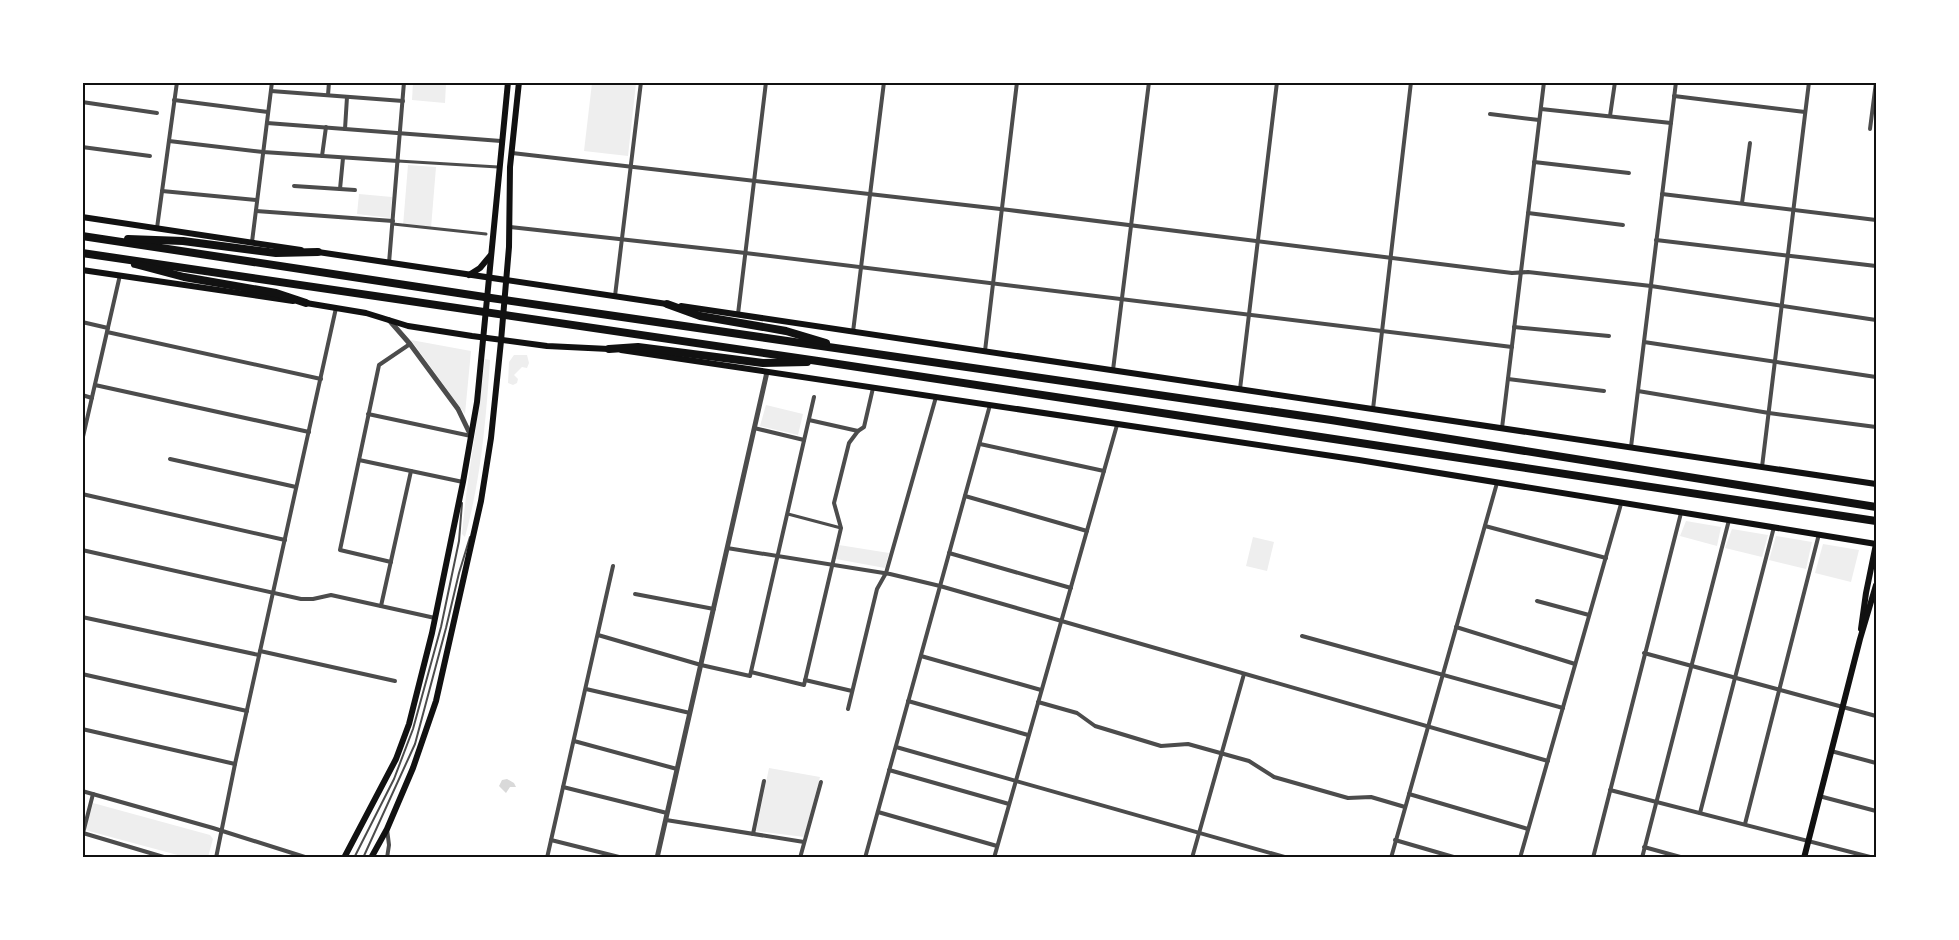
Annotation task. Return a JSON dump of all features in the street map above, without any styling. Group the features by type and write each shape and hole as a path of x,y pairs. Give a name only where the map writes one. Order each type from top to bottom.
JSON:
{"highway":[{"path":"82,236 1331,420 1876,507"},
{"path":"108,240 166,240 276,253 318,252"},
{"path":"82,253 818,361 1875,521"},
{"path":"105,256 184,277 276,293 306,303"},
{"path":"667,304 700,316 786,331 842,349"},
{"path":"609,348 644,347 771,363 818,361"}],"main road":[{"path":"344,858 396,759 409,724 435,618 472,436 484,338 498,167 508,82"},
{"path":"371,858 387,829 413,768 437,698 481,501 491,438 502,329 510,226 512,153 519,82"},
{"path":"82,217 1876,484"},
{"path":"469,275 480,268 491,255"},
{"path":"82,270 336,308 415,327 484,338 547,346 609,348 1118,424 1876,544 1860,639"},
{"path":"1804,858 1876,585"}],"street":[{"path":"157,228 177,82"},
{"path":"252,243 272,82"},
{"path":"328,95 329,82"},
{"path":"389,263 404,82"},
{"path":"615,297 641,82"},
{"path":"737,315 766,82"},
{"path":"853,332 884,82"},
{"path":"985,352 1017,82"},
{"path":"1113,370 1149,82"},
{"path":"1240,389 1277,82"},
{"path":"1372,410 1411,82"},
{"path":"1502,428 1544,82"},
{"path":"1610,116 1615,82"},
{"path":"1631,447 1676,82"},
{"path":"1762,467 1809,82"},
{"path":"1870,129 1876,82"},
{"path":"271,91 403,101"},
{"path":"1674,96 1805,112"},
{"path":"345,129 347,97"},
{"path":"174,100 268,112"},
{"path":"82,102 157,113"},
{"path":"1541,109 1671,123"},
{"path":"1490,114 1539,120"},
{"path":"267,123 501,141"},
{"path":"322,156 326,127"},
{"path":"169,141 263,152 498,167"},
{"path":"1742,203 1750,143"},
{"path":"82,147 150,156"},
{"path":"512,153 1521,273 1651,286 1876,320"},
{"path":"340,189 343,158"},
{"path":"1534,162 1629,173"},
{"path":"294,186 356,190"},
{"path":"162,191 257,200"},
{"path":"1662,194 1876,220"},
{"path":"256,211 486,234"},
{"path":"1528,213 1623,225"},
{"path":"510,226 1512,347"},
{"path":"1656,240 1876,266"},
{"path":"82,441 120,275"},
{"path":"216,858 336,308"},
{"path":"389,321 410,344 458,409 472,436"},
{"path":"82,322 107,330 321,379"},
{"path":"1514,327 1609,336"},
{"path":"1644,342 1876,377"},
{"path":"391,561 340,550 379,364 410,344"},
{"path":"657,858 767,372"},
{"path":"1508,379 1604,391"},
{"path":"95,385 309,432"},
{"path":"804,682 841,528 834,502 849,443 864,427 873,388"},
{"path":"1638,391 1876,428"},
{"path":"82,395 92,398"},
{"path":"751,674 814,397"},
{"path":"848,709 877,590 886,573 936,397"},
{"path":"871,858 865,857 990,405"},
{"path":"368,414 472,436"},
{"path":"809,420 858,431"},
{"path":"993,858 1118,424"},
{"path":"754,428 804,440"},
{"path":"980,444 1104,471"},
{"path":"171,459 296,487"},
{"path":"359,460 463,482"},
{"path":"381,606 411,471"},
{"path":"1390,858 1497,483"},
{"path":"82,494 285,540"},
{"path":"965,496 1087,531"},
{"path":"1520,858 1621,504"},
{"path":"1593,858 1681,513"},
{"path":"788,514 841,528"},
{"path":"1642,858 1729,520"},
{"path":"1485,526 1606,558"},
{"path":"1700,813 1774,527"},
{"path":"1745,824 1820,534"},
{"path":"727,548 831,563 940,586 1548,761"},
{"path":"82,550 305,600 331,595 435,618"},
{"path":"949,553 1071,588"},
{"path":"547,858 613,566"},
{"path":"635,594 714,609"},
{"path":"1537,601 1589,615"},
{"path":"82,618 395,681"},
{"path":"1456,627 1575,664"},
{"path":"598,635 701,664 852,691"},
{"path":"1302,636 1563,708"},
{"path":"1644,653 1876,716"},
{"path":"921,656 1041,690"},
{"path":"82,674 247,711"},
{"path":"1192,858 1244,674"},
{"path":"585,689 690,713"},
{"path":"908,701 1028,735"},
{"path":"1038,702 1077,713 1095,726 1161,746 1186,744 1252,762 1274,777 1348,798 1371,797 1405,807"},
{"path":"82,729 235,764"},
{"path":"574,741 677,769"},
{"path":"896,747 1288,858"},
{"path":"1831,751 1876,763"},
{"path":"889,770 1009,804"},
{"path":"753,834 764,781"},
{"path":"800,858 821,782"},
{"path":"563,787 667,813"},
{"path":"1610,790 1874,858"},
{"path":"82,791 308,858"},
{"path":"1409,794 1528,829"},
{"path":"93,795 83,833 167,858"},
{"path":"1819,796 1876,811"},
{"path":"878,812 997,846"},
{"path":"666,820 804,843"},
{"path":"387,829 389,845 387,858"},
{"path":"551,840 624,858"},
{"path":"1395,840 1457,858"},
{"path":"1644,847 1684,858"}],"lane":[{"path":"354,858 394,779 413,729 441,627 459,541 463,482"},
{"path":"363,858 415,744 459,573 481,501"}],"shaded area":[{"path":"413,83 446,83 445,103 412,100"},
{"path":"592,83 636,83 628,156 584,151"},
{"path":"408,165 436,167 431,228 403,226"},
{"path":"359,194 392,197 390,218 357,214"},
{"path":"411,340 471,351 465,414"},
{"path":"514,355 527,355 529,363 527,368 522,367 514,375 518,379 513,385 508,383 509,362"},
{"path":"485,359 490,360 485,427 471,515 465,537 462,534 464,512"},
{"path":"766,405 803,414 798,435 760,426"},
{"path":"1686,521 1721,527 1717,546 1680,536"},
{"path":"1732,529 1768,535 1762,557 1725,548"},
{"path":"1776,536 1812,542 1806,569 1769,560"},
{"path":"1253,537 1274,542 1267,571 1246,566"},
{"path":"1823,544 1859,550 1851,582 1815,573"},
{"path":"839,545 889,553 885,568 836,559"},
{"path":"769,768 820,777 804,837 756,831"},
{"path":"507,779 516,787 510,787 506,793 499,786 502,780"},
{"path":"93,803 210,835 213,839 208,857 185,857 85,830"}]}
